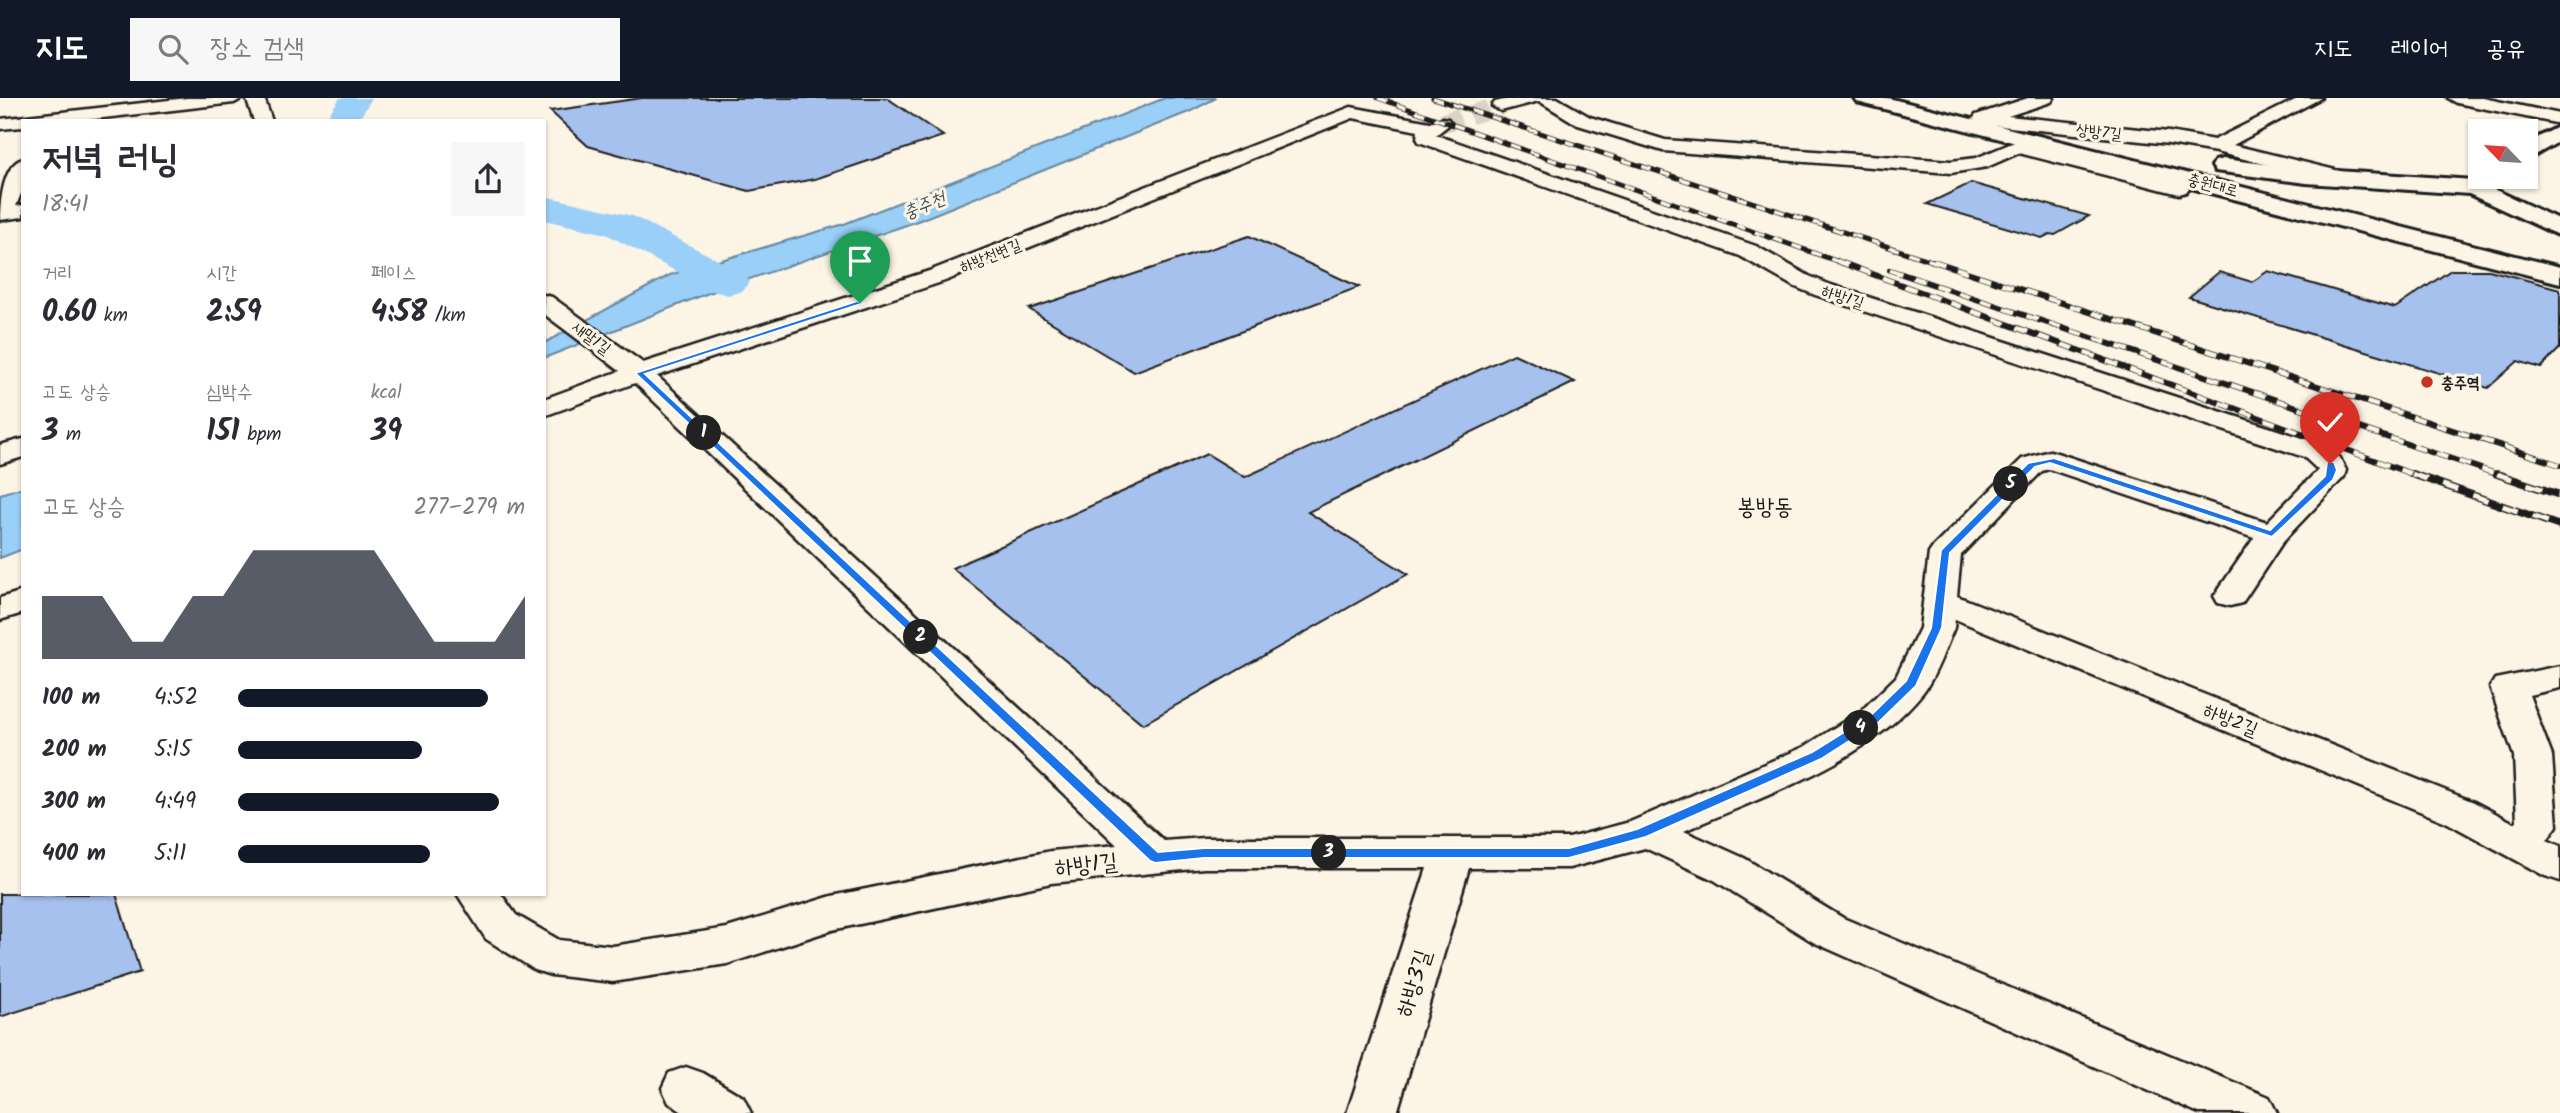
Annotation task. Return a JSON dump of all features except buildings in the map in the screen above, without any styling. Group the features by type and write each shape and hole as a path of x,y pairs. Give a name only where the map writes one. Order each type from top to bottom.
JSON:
{"street":[{"path":"50,98 44,119 234,98"},
{"path":"255,98 262,119"},
{"path":"1501,106 1532,98"},
{"path":"1545,98 1591,124 1676,147 1951,167 1980,163 2017,147 2179,188"},
{"name":"충원대로","path":"1864,98 2426,221 2560,275"},
{"name":"충원대로","path":"1896,98 2426,221 2560,263"},
{"path":"1982,119 2045,98"},
{"path":"2216,146 2312,98"},
{"path":"2457,98 2560,119"},
{"name":"하방천변길","path":"546,407 639,373 936,276 1351,112 1437,125"},
{"name":"상방7길","path":"1982,119 2169,138 2216,146 2349,179"},
{"path":"0,124 21,122"},
{"name":"하방1길","path":"1437,125 1426,134 1430,141 1748,251 1801,281 1823,290 2292,443"},
{"path":"2538,146 2560,132"},
{"path":"2096,145 2205,164 2349,179 2468,182"},
{"path":"0,164 21,163"},
{"path":"21,168 2,214 21,211"},
{"path":"2426,221 2472,189"},
{"path":"2493,189 2532,215 2560,229"},
{"path":"2532,215 2560,222"},
{"name":"새말1길","path":"546,303 639,373 1155,857"},
{"path":"2230,596 2272,534 2329,477 2332,470 2330,464 2314,451 2292,443"},
{"path":"0,454 21,448"},
{"name":"하방1길","path":"479,896 500,928 551,957 613,964 727,946 832,912 1051,867 1204,853 1569,853 1646,831 1817,755 1875,719 1912,683 1937,628 1945,553 2026,468 2050,460 2272,534"},
{"name":"하방2길","path":"1941,601 2447,807 2519,841 2560,865"},
{"path":"0,610 21,602"},
{"path":"2519,841 2538,827 2533,756 2508,687 2560,677"},
{"path":"1646,831 1729,869 1828,930 2252,1113"},
{"name":"하방3길","path":"1372,1113 1453,853"}],"water":[{"name":"충주천","path":"1165,98 1216,98 1191,111 915,222 706,294 546,357 546,342 670,275 844,224"},
{"path":"21,488 21,550 0,558 0,494"}],"waterway":[{"path":"342,119 356,98"},
{"path":"546,208 619,225 728,282"}],"tunnel":[{"path":"1442,123 1501,106"}],"railway":[{"path":"1378,98 1842,263"},
{"path":"1433,98 1938,263"},
{"path":"1837,261 2417,476"},
{"path":"1933,261 2560,465"},
{"path":"1890,270 2502,476"},
{"path":"2412,474 2560,526"},
{"path":"2497,474 2560,495"}],"place":[{"name":"충주역","path":"2427,382"}],"district":[{"name":"봉방동","path":"1765,506"}],"route":[{"path":"860,303 639,373 1155,857 1204,853 1569,853 1641,834 1817,755 1875,719 1912,683 1937,628 1945,553 2026,468 2050,460 2272,534 2329,477 2332,470 2330,464"}]}
